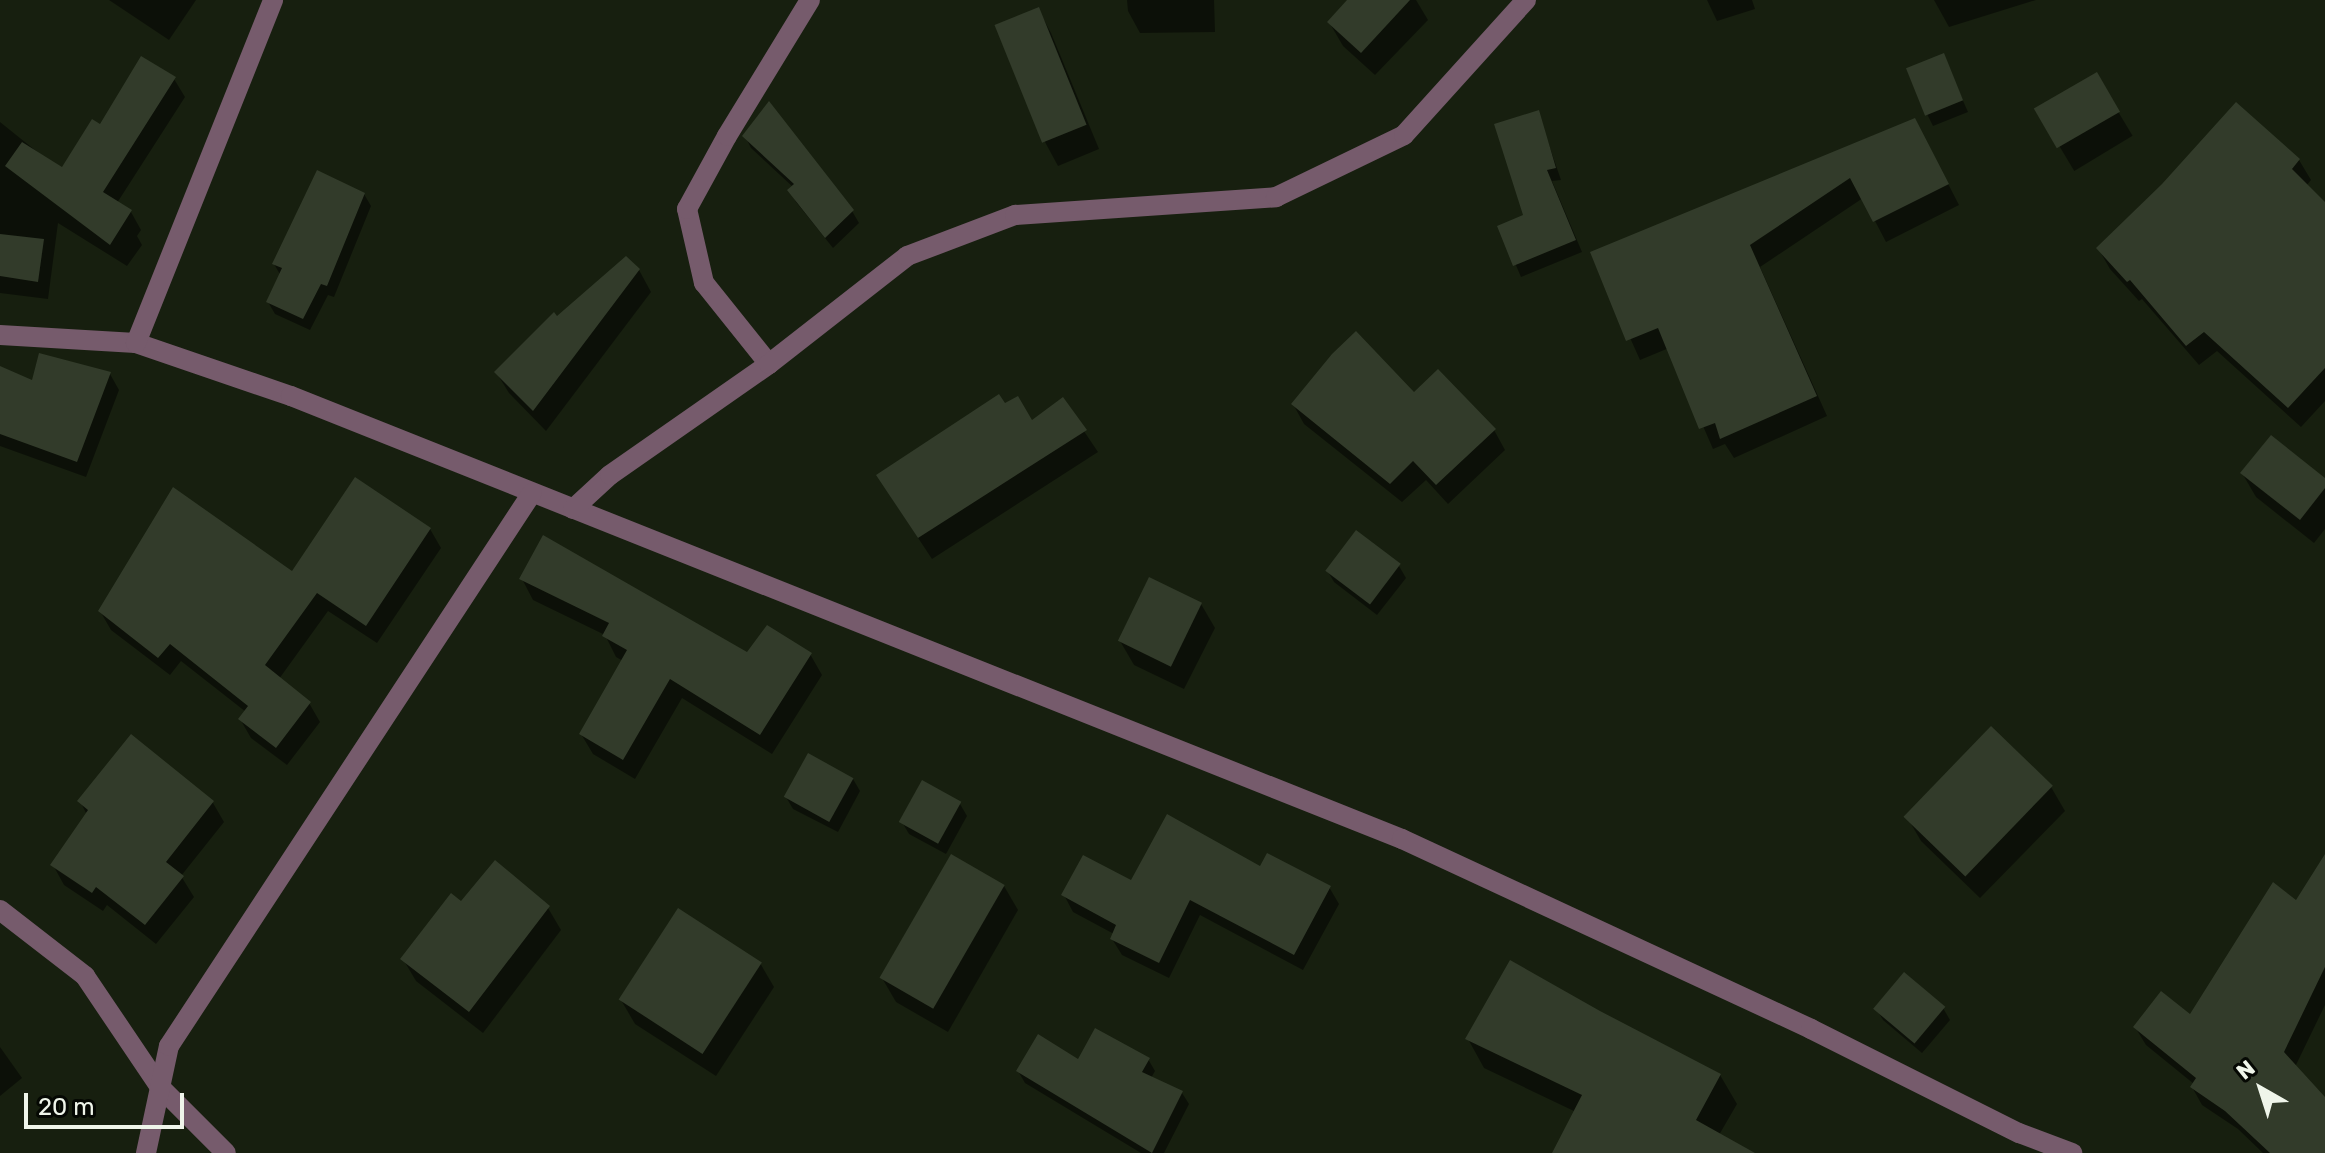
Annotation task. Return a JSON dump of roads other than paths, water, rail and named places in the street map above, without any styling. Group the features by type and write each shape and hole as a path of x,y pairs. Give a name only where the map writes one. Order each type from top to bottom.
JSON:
{"street":[{"path":"136,343 273,0"},
{"path":"769,364 704,283 687,209 727,136 810,0"},
{"path":"573,509 610,475 769,364 907,256 1015,215 1276,197 1404,135 1526,0"},
{"path":"0,335 136,343 291,396 1402,839 1811,1029 2019,1133 2072,1153"},
{"path":"146,1153 169,1046 532,493"},
{"path":"0,910 85,976 160,1087 226,1153"}]}
